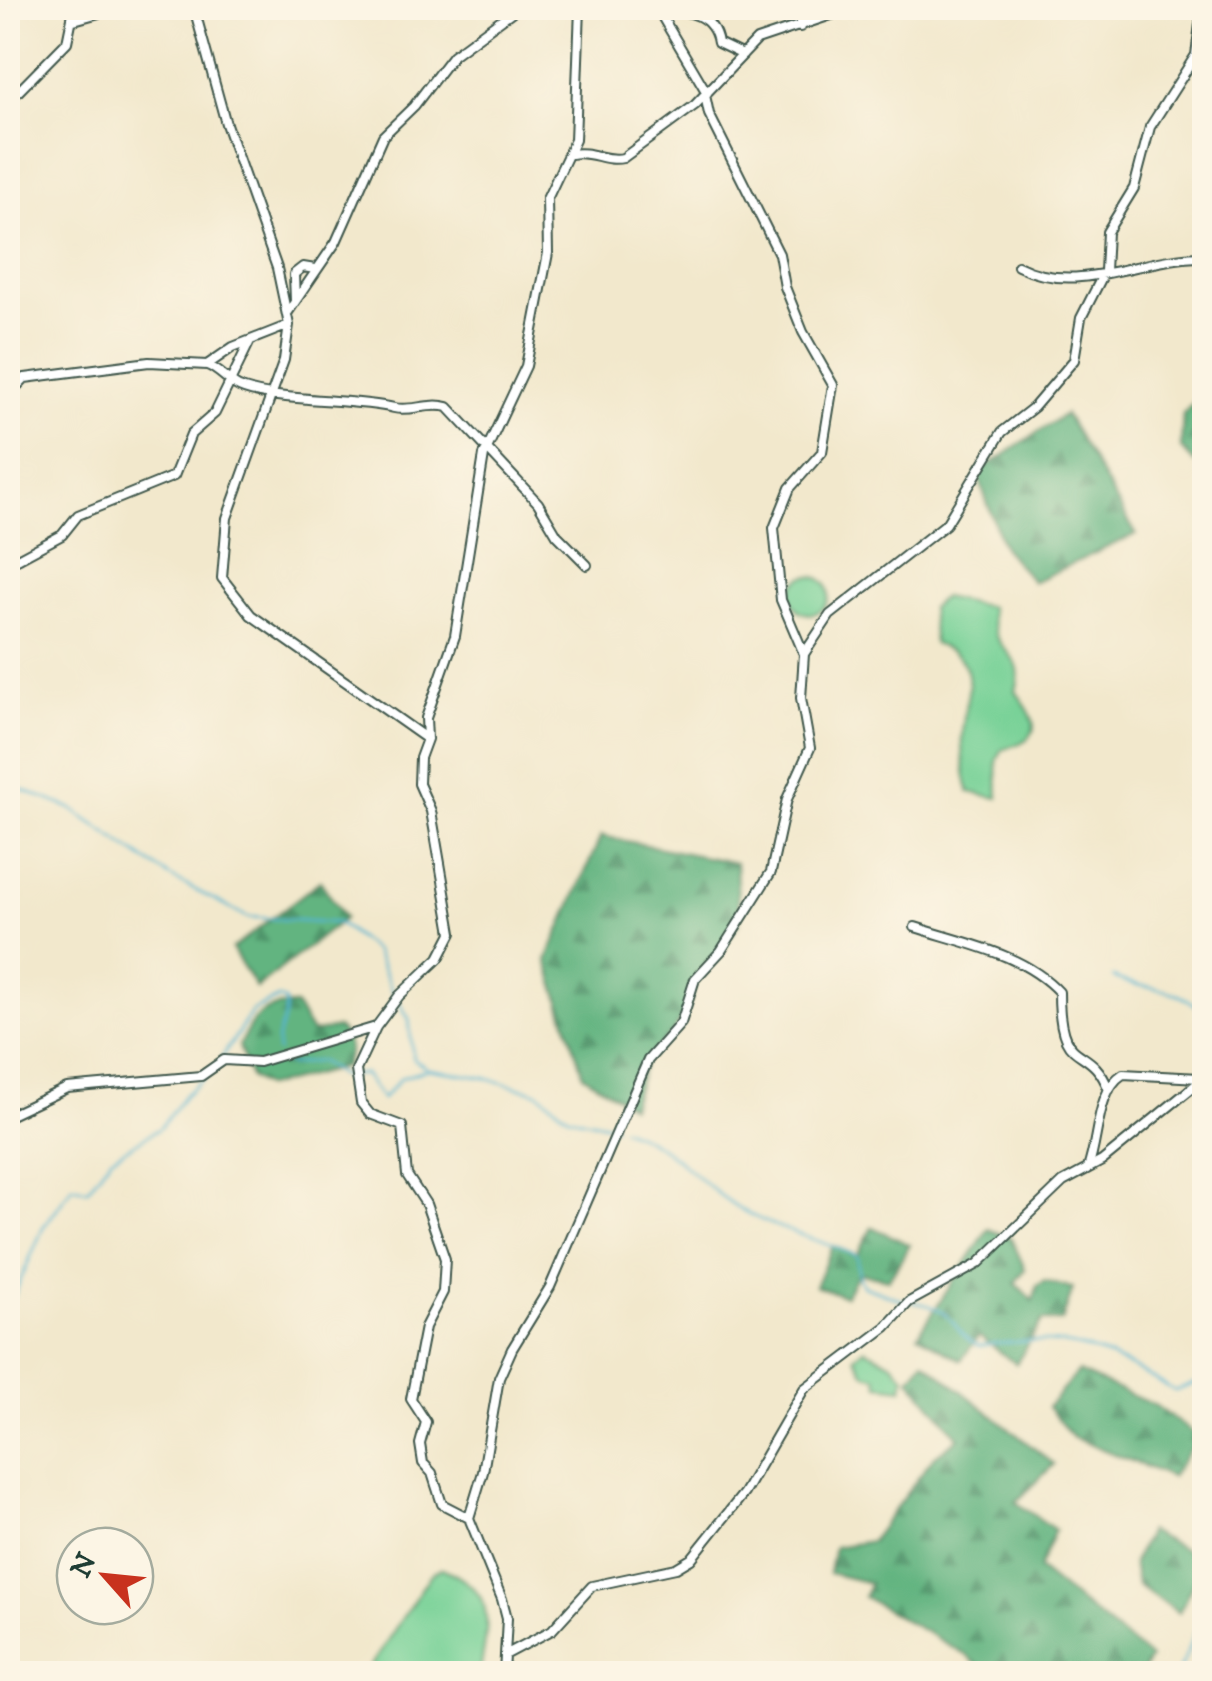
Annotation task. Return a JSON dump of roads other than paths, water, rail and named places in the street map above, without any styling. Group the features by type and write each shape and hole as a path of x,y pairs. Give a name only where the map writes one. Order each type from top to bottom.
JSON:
{"street":[{"path":"8,102 68,42 74,8"},
{"path":"74,20 116,8"},
{"path":"194,8 208,66 256,199 289,325 289,342 227,518 222,578 251,615 427,740"},
{"path":"287,313 336,242 382,136 414,106 453,55 517,8"},
{"path":"469,1518 442,1504 421,1454 427,1426 410,1388 425,1327 443,1292 445,1258 426,1204 407,1175 402,1126 370,1114 362,1103 356,1070 376,1027 400,996 439,958 452,932 432,811 419,784 420,758 427,740 426,718 455,636 470,520 488,447 526,366 548,253 545,209 572,154 580,8"},
{"path":"658,8 700,15 713,28 718,43 743,55"},
{"path":"504,1674 507,1618 469,1518 483,1472 499,1378 550,1288 648,1060 681,1023 695,979 721,951 775,862 787,799 810,748 801,698 804,654 781,600 774,528 790,488 822,452 833,386 803,332 785,286 779,254 709,114 706,94 658,8"},
{"path":"800,8 800,26"},
{"path":"572,154 623,158 706,94 761,38 852,8"},
{"path":"804,654 830,614 946,524 1002,432 1034,407 1074,360 1081,318 1105,271 1106,232 1134,188 1150,127 1196,56 1202,8"},
{"path":"1018,266 1058,280 1105,271 1117,274 1182,257 1204,257"},
{"path":"295,304 294,274 302,267 315,269"},
{"path":"8,395 25,378 149,362 207,365 289,325"},
{"path":"8,564 62,536 78,515 174,476 190,434 215,413 250,341"},
{"path":"207,365 231,382 272,393 382,403 400,409 431,402 457,412 488,447 502,470 538,503 557,535 586,565"},
{"path":"915,927 994,952 1050,982 1059,992 1064,1043 1102,1073 1109,1090"},
{"path":"8,1116 67,1088 201,1076 224,1060 259,1062 376,1027"},
{"path":"1088,1168 1109,1090 1123,1074 1204,1078"},
{"path":"505,1655 552,1630 592,1586 672,1569 691,1559 744,1493 804,1388 886,1327 909,1302 978,1264 1057,1187 1088,1168 1204,1078"}],"waterway":[{"path":"8,784 70,808 169,876 247,917 339,923 375,951 394,996"},
{"path":"8,797 19,791"},
{"path":"1113,977 1180,996 1204,1012"},
{"path":"221,1059 253,1010 279,998 285,1001 286,1008 278,1051"},
{"path":"399,1002 409,1019 413,1059 428,1069 486,1078 539,1093 568,1116 615,1126"},
{"path":"281,1059 289,1065 320,1061 341,1076 364,1074 382,1099 401,1078 425,1070"},
{"path":"8,1309 43,1228 73,1186 87,1190 111,1158 160,1128 185,1095 210,1073"},
{"path":"622,1128 659,1146 749,1214 857,1256 859,1279 864,1286 905,1301"},
{"path":"913,1302 947,1315 979,1346 1036,1342 1082,1348 1125,1364 1175,1391 1204,1380"},
{"path":"1204,1510 1194,1533 1204,1549"},
{"path":"1178,1674 1204,1611"}]}
